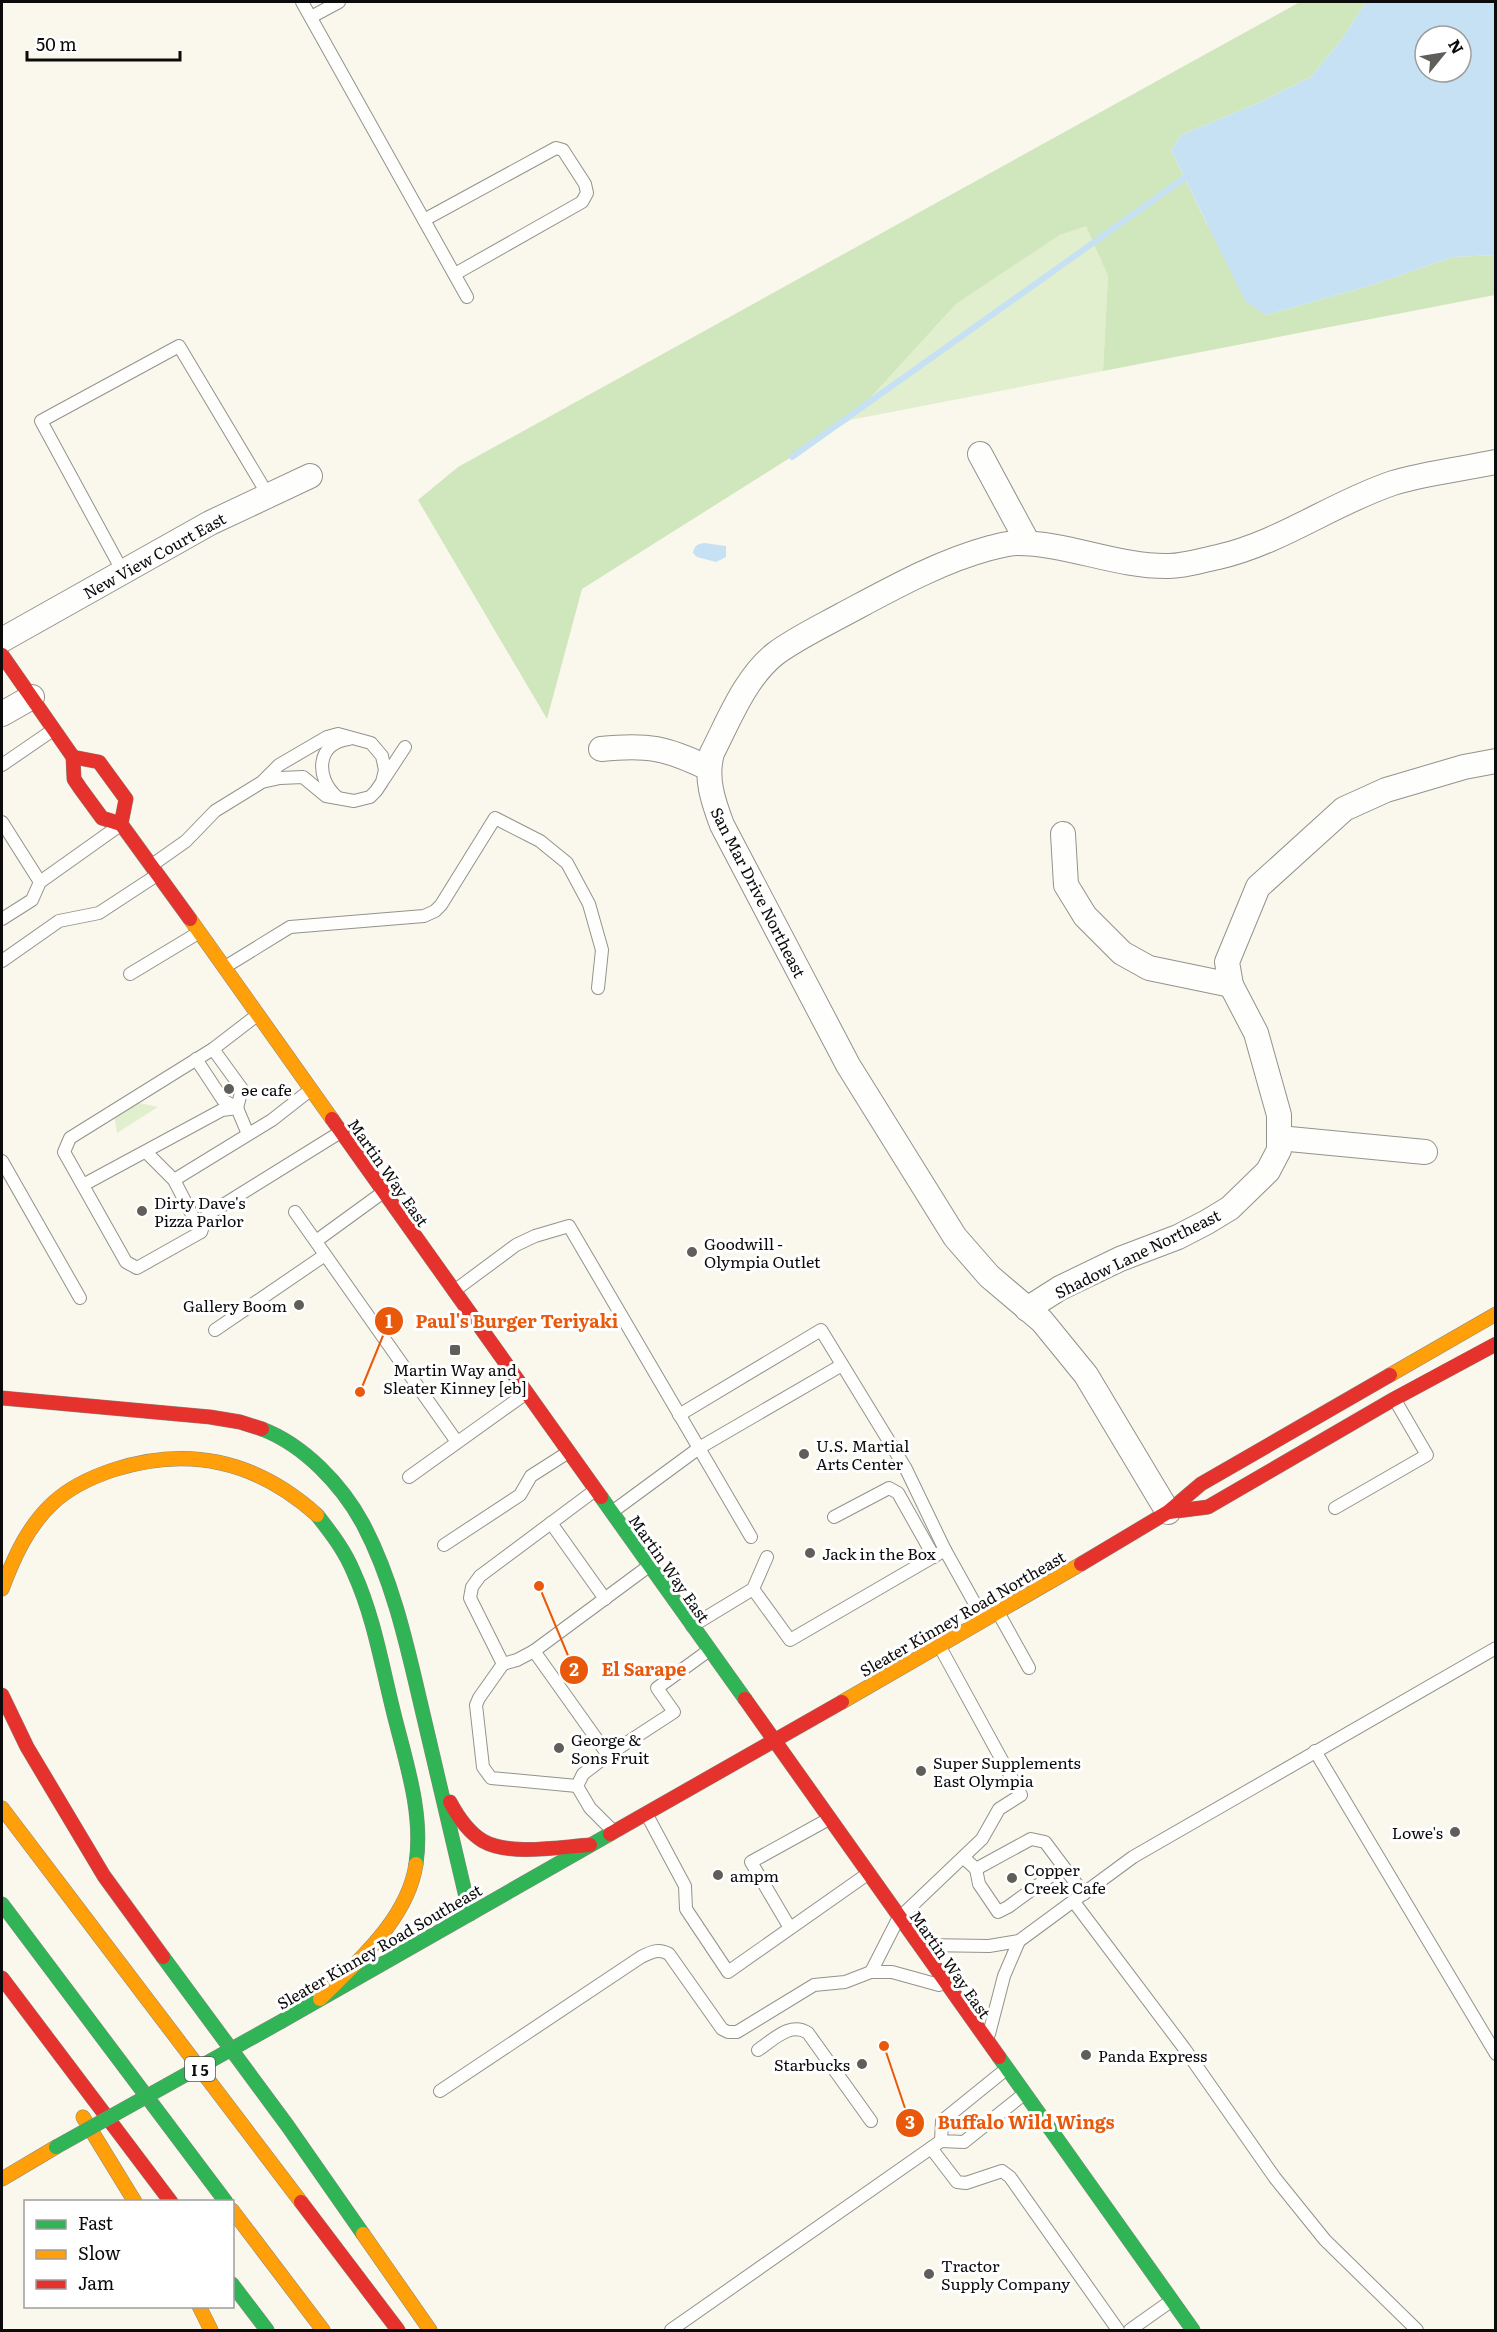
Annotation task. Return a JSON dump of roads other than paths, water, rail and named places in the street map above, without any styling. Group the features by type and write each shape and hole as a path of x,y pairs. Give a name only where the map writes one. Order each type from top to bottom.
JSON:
{"main road":[{"name":"Martin Way East","path":"2,655 73,757 74,779 102,818 121,824 155,870 1193,2331"},
{"path":"73,757 99,762 126,799 121,824"},
{"name":"Sleater Kinney Road Northeast","path":"773,1741 998,1613 1168,1512 1201,1484 1496,1314"},
{"name":"Sleater Kinney Road Northeast","path":"1168,1512 1208,1507 1394,1399 1496,1344"},
{"path":"2,1398 197,1416 251,1425 276,1436 313,1462 329,1477 362,1523 386,1576 403,1632 442,1788 470,1914"},
{"path":"2,1589 21,1543 50,1505 94,1477 139,1461 164,1457 188,1457 218,1460 245,1468 272,1480 298,1497 321,1518 351,1565 371,1618 414,1797 416,1862 413,1878 403,1902 371,1945 320,1999"},
{"path":"2,1695 27,1747 104,1876 286,2125 430,2331"},
{"name":"Sleater Kinney Road Southeast","path":"2,2179 773,1741"},
{"path":"442,1788 464,1826 485,1843 524,1848 590,1845"},
{"name":"I 5","path":"2,1808 398,2331"},
{"path":"2,1904 224,2200"},
{"path":"2,1978 169,2200"},
{"path":"2,1986 50,2064"},
{"path":"75,2103 134,2200"},
{"path":"234,2213 323,2331"},
{"path":"234,2287 267,2331"},
{"path":"200,2308 211,2331"}],"street":[{"path":"980,453 1028,543"},
{"name":"San Mar Drive Northeast","path":"1168,1512 1086,1375 1042,1321 989,1276 955,1237 848,1065 722,825 712,799 708,768 712,753 758,672 775,654 816,629 901,584 974,553 1014,542 1062,547 1090,555 1170,566 1221,556 1263,544 1308,520 1394,483 1496,462"},
{"name":"New View Court East","path":"2,640 210,523 310,476"},
{"path":"2,714 32,697"},
{"path":"601,749 627,746 663,749 708,768"},
{"name":"Shadow Lane Northeast","path":"1027,1309 1060,1288 1110,1264 1178,1237 1230,1208 1268,1171 1279,1150 1279,1115 1256,1033 1232,985 1227,962 1258,886 1344,809 1386,790 1464,767 1496,761"},
{"path":"1063,834 1066,885 1085,916 1122,953 1149,968 1232,985"},
{"path":"1279,1138 1425,1152"}],"lane":[{"path":"302,2 467,297"},
{"path":"311,16 339,2"},
{"path":"424,220 556,148 563,150 585,184 587,193 582,202 454,274"},
{"path":"123,572 41,422 179,346 268,495"},
{"path":"2,765 54,729"},
{"path":"2,961 59,921 99,912 155,870 215,811 262,782 279,765 327,737 338,734 371,743 382,756 385,770 382,782"},
{"path":"337,798 329,790 322,776 324,757 335,744 342,740 357,738"},
{"path":"262,782 280,777 303,777 326,796 354,801 363,800 370,797 382,782 405,747 377,748"},
{"path":"224,968 290,927 423,916 435,911 495,818 540,841 567,863 590,904 602,950 598,988"},
{"path":"2,822 40,882"},
{"path":"2,919 32,900 40,882 121,824"},
{"path":"130,974 199,932"},
{"path":"257,1015 213,1049 70,1138 64,1152 126,1262 136,1268 201,1232 207,1215 340,1132"},
{"path":"213,1049 242,1089 237,1108"},
{"path":"196,1059 223,1100 237,1108 248,1134"},
{"path":"174,1180 272,1120 310,1090"},
{"path":"83,1185 222,1110 237,1108"},
{"path":"146,1152 174,1180 201,1232"},
{"path":"2,1161 80,1298"},
{"path":"316,1241 383,1192"},
{"path":"295,1212 457,1442"},
{"path":"453,1292 516,1245 535,1236 569,1226 751,1537"},
{"path":"215,1330 325,1255"},
{"path":"680,1415 821,1329 906,1469 939,1554"},
{"path":"611,1512 699,1448 842,1365"},
{"path":"1335,1508 1427,1455 1383,1378"},
{"path":"409,1477 526,1394"},
{"path":"444,1545 520,1495 531,1476 568,1453"},
{"path":"834,1517 889,1488 898,1493 984,1621"},
{"path":"503,1664 470,1598 472,1587 480,1576 595,1491"},
{"path":"551,1523 605,1599"},
{"path":"753,1589 790,1640 939,1554"},
{"path":"691,1626 753,1589 767,1557"},
{"path":"577,1786 491,1778 486,1774 483,1767 476,1704 503,1664 534,1651 649,1566"},
{"path":"998,1613 1029,1668"},
{"path":"871,1972 898,1918 982,1839 999,1809 1021,1795 940,1646"},
{"path":"917,1945 989,1946 1019,1941 1133,1857 1496,1648"},
{"path":"534,1651 608,1755"},
{"path":"577,1786 583,1774 674,1712 657,1688 709,1651"},
{"path":"1315,1751 1496,2054"},
{"path":"577,1786 590,1808 613,1831"},
{"path":"646,1812 685,1887 686,1909 728,1972 867,1874"},
{"path":"790,1928 751,1862 828,1819"},
{"path":"976,1869 1031,1839 1045,1842 1064,1867 1079,1898 1275,2178 1325,2240 1417,2331"},
{"path":"964,1858 976,1869 979,1884 998,1911 1008,1907 1064,1867"},
{"path":"987,2042 1004,1976 1019,1941"},
{"path":"440,2091 641,1957 655,1950 669,1954 722,2029 728,2032 737,2032 814,1985 853,1980 871,1972 892,1972 948,1988"},
{"path":"758,2050 785,2032 795,2028 802,2029 808,2033 871,2121"},
{"path":"1006,2069 942,2121 936,2144 957,2182 966,2183 1002,2171 1010,2177 1118,2331"},
{"path":"671,2331 936,2144 964,2142 1024,2094"},
{"path":"1130,2331 1172,2300"}],"water":[{"path":"1366,2 1495,2 1495,255 1453,257 1372,285 1266,315 1245,301 1171,150 1181,135 1258,103 1311,77 1342,39"},
{"path":"704,543 726,546 726,557 716,562 697,557 693,553 694,549"}],"waterway":[{"path":"792,457 1190,174"}],"place":[{"name":"əe cafe","path":"229,1089"},
{"name":"Dirty Dave's Pizza Parlor","path":"142,1211"},
{"name":"Goodwill - Olympia Outlet","path":"692,1252"},
{"name":"Gallery Boom","path":"299,1305"},
{"name":"Martin Way and Sleater Kinney [eb]","path":"455,1350"},
{"name":"Paul's Burger Teriyaki","path":"360,1392"},
{"name":"U.S. Martial Arts Center","path":"804,1454"},
{"name":"Jack in the Box","path":"810,1553"},
{"name":"El Sarape","path":"539,1586"},
{"name":"George & Sons Fruit","path":"559,1748"},
{"name":"Super Supplements East Olympia","path":"921,1771"},
{"name":"Lowe's","path":"1455,1832"},
{"name":"ampm","path":"718,1875"},
{"name":"Copper Creek Cafe","path":"1012,1878"},
{"name":"Buffalo Wild Wings","path":"884,2046"},
{"name":"Panda Express","path":"1086,2055"},
{"name":"Starbucks","path":"862,2064"},
{"name":"Tractor Supply Company","path":"929,2274"}]}
